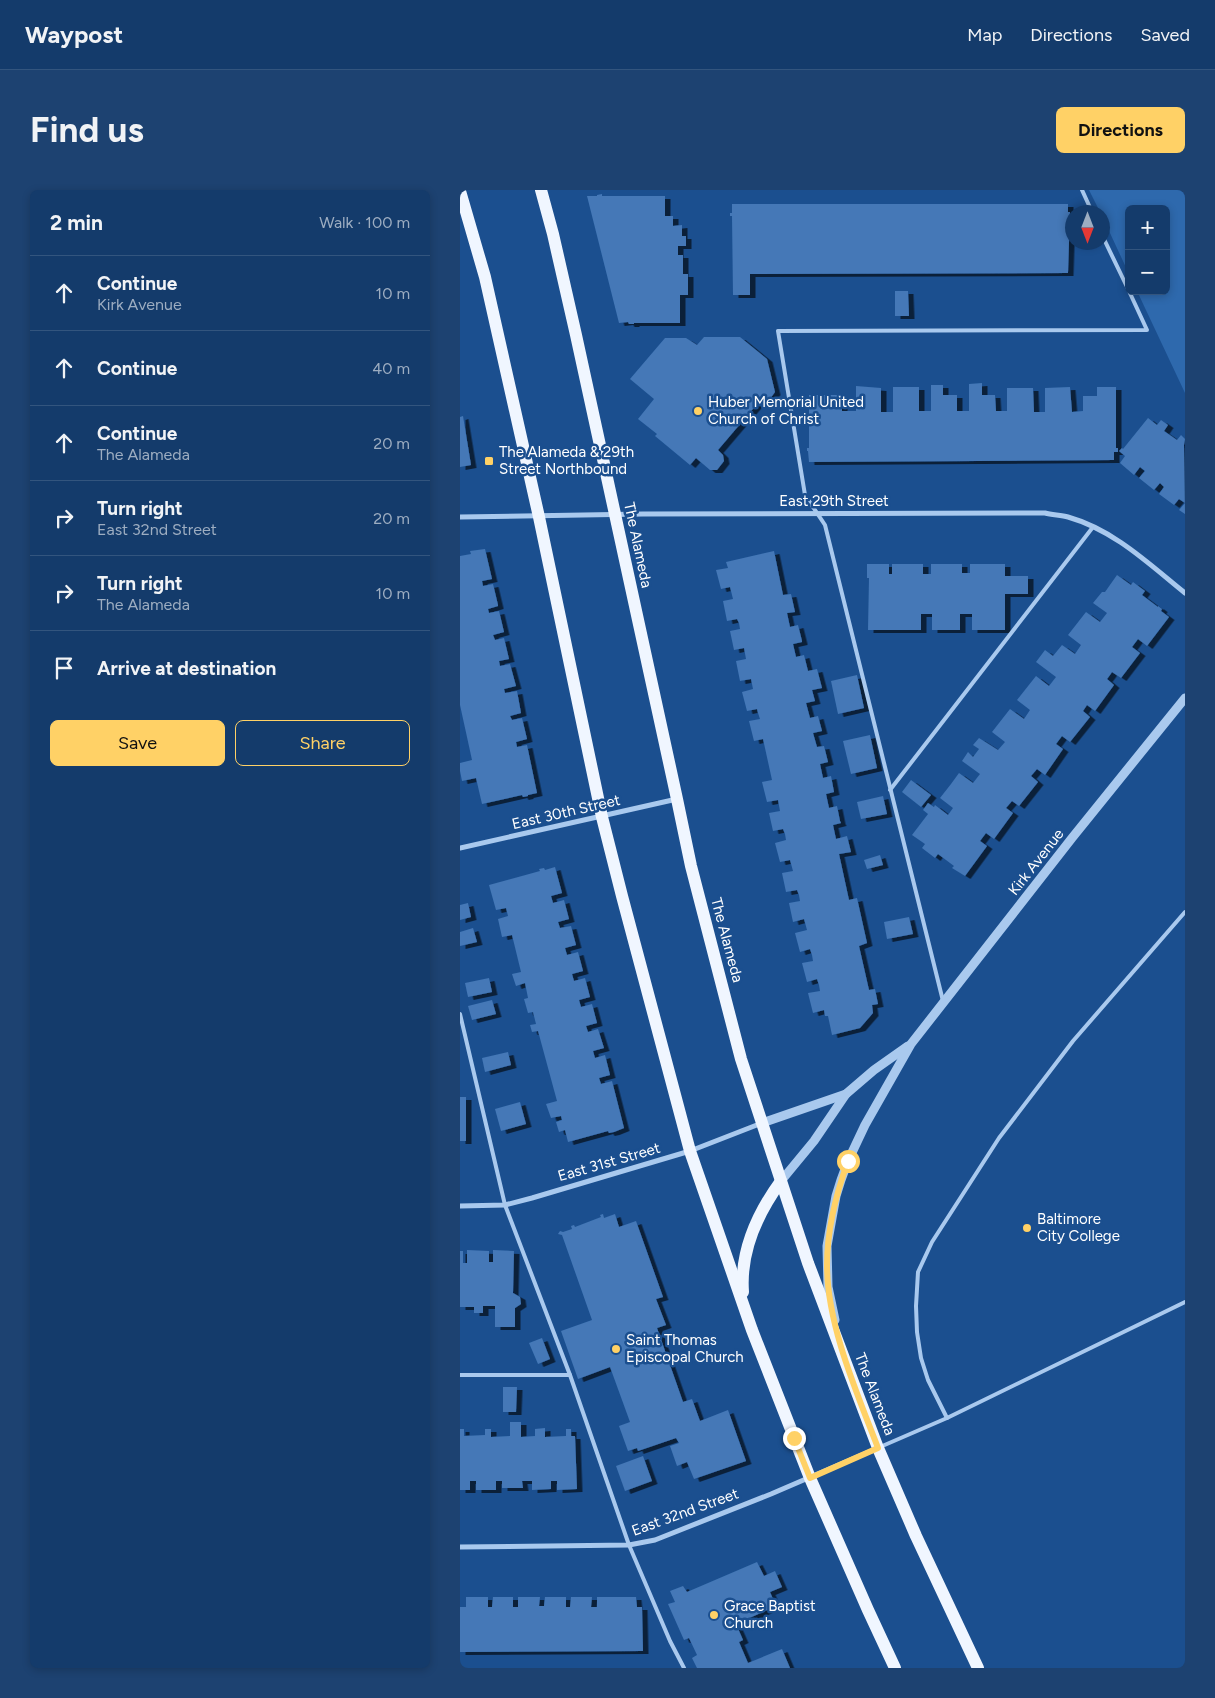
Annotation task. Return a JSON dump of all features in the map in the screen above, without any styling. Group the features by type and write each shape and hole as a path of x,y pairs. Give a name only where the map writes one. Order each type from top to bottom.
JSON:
{"main road":[{"name":"The Alameda","path":"540,190 553,234 570,308 691,866 741,1059 808,1262 878,1448 916,1536 978,1668"},
{"path":"460,191 485,277 539,517 602,817 690,1151 743,1305 810,1478 895,1668"},
{"path":"743,1305 743,1267 752,1231 758,1216 781,1182"}],"street":[{"name":"East 29th Street","path":"460,517 1045,514 1068,517 1093,527 1132,549 1185,593"},
{"name":"Kirk Avenue","path":"846,1365 828,1287 827,1246 836,1196 848,1161 865,1125 911,1044 1072,838 1185,698"},
{"name":"East 30th Street","path":"460,848 678,799"},
{"name":"Kirk Avenue","path":"781,1182 809,1147 846,1094 874,1070 911,1044"},
{"name":"Kirk Avenue","path":"762,1123 846,1094"},
{"name":"East 31st Street","path":"460,1206 504,1205 690,1151 762,1123"},
{"name":"East 32nd Street","path":"460,1547 629,1545 655,1540 810,1478 878,1448"}],"lane":[{"path":"1082,190 1089,205"},
{"path":"1110,250 1125,283"},
{"path":"943,1003 825,525 805,496 778,331 1147,330 1131,295"},
{"path":"890,790 1093,527"},
{"path":"947,1418 928,1380 921,1358 917,1332 918,1272 932,1242 999,1138 1073,1041 1185,912"},
{"path":"460,1014 462,1032 504,1205 570,1375 629,1545 670,1641 684,1668"},
{"path":"878,1448 947,1418 1185,1302"},
{"path":"460,1375 570,1375"}],"shaded area":[{"path":"1089,190 1185,190 1185,393 1139,295 1170,295 1170,205 1125,205 1125,265 1110,233 1110,205 1096,205"}],"building":[{"path":"602,194 602,196 665,196 665,216 673,216 673,226 682,225 682,236 686,236 686,246 678,246 678,255 683,255 683,274 688,274 688,295 680,295 680,323 619,323 587,196"},
{"path":"732,204 1068,204 1065,205 1065,250 1069,250 1068,273 750,274 750,295 733,295 732,216 730,216 730,213 732,213"},
{"path":"895,291 908,291 909,316 895,316"},
{"name":"Huber Memorial United Church of Christ","path":"704,337 740,337 767,359 775,392 767,403 758,403 718,450 723,455 724,461 717,470 710,470 696,458 690,465 638,419 654,399 630,379 665,338 686,338 697,345"},
{"path":"982,383 982,395 995,395 996,411 1007,411 1007,388 1033,388 1034,412 1045,412 1045,388 1070,387 1072,412 1083,411 1083,396 1097,396 1097,387 1116,387 1116,448 1118,448 1118,452 1114,452 1114,460 809,462 807,448 809,448 809,395 842,395 842,411 856,411 856,386 881,388 881,412 893,412 893,387 919,387 919,411 931,411 931,385 943,385 943,395 957,395 957,411 969,411 969,384"},
{"path":"463,416 471,465 460,467 460,417"},
{"path":"1148,418 1157,425 1161,420 1168,425 1164,431 1177,440 1181,435 1185,439 1185,503 1179,499 1174,505 1159,494 1164,487 1160,483 1154,490 1139,478 1145,471 1140,467 1134,475 1120,463 1125,456 1119,451 1123,449"},
{"path":"1185,503 1185,514 1179,510"},
{"path":"485,549 492,579 482,581 483,586 493,584 498,605 488,609 489,613 499,611 504,632 493,635 495,640 504,638 509,659 499,661 500,666 510,664 516,686 504,689 505,693 517,691 521,713 510,716 512,720 522,718 527,739 516,742 517,747 527,745 537,793 482,804 476,778 462,781 460,771 460,763 472,760 460,705 460,556 471,554 470,551"},
{"path":"774,551 783,595 791,594 795,612 787,613 790,627 798,625 802,641 793,644 796,657 804,655 808,671 817,669 822,688 812,690 815,701 806,703 810,718 818,716 822,731 813,733 817,747 824,746 828,762 820,764 823,778 831,776 834,792 826,794 829,808 837,806 841,823 833,825 836,839 847,836 851,852 839,854 849,900 857,898 867,943 859,946 869,990 875,989 878,1004 872,1005 873,1013 860,1028 832,1035 828,1016 825,1016 824,1010 813,1013 808,993 820,991 819,985 817,979 807,982 802,963 813,961 812,955 810,949 800,952 795,933 807,930 804,919 793,922 789,903 800,901 799,895 797,890 786,892 782,873 793,871 790,860 780,862 775,843 786,840 785,834 783,829 773,831 769,813 780,811 778,800 767,802 762,782 772,780 763,739 754,741 749,721 760,719 757,709 747,711 742,692 753,689 751,679 740,681 736,661 746,659 744,648 734,650 730,631 740,629 739,623 737,619 727,621 723,601 733,599 730,587 721,589 716,570 728,568 726,562"},
{"path":"867,564 889,564 889,574 892,574 892,564 923,564 923,574 931,574 931,564 962,564 962,573 970,573 970,564 1005,564 1005,576 1028,576 1028,594 1005,594 1005,630 972,630 972,614 960,614 960,630 932,630 932,614 921,614 921,630 868,630 869,578 867,578"},
{"path":"1117,575 1131,585 1133,582 1145,591 1142,595 1162,609 1161,611 1169,617 1147,646 1138,639 1132,647 1140,653 1121,678 1112,672 1107,679 1114,685 1095,711 1087,705 1083,711 1090,717 1070,742 1062,736 1056,744 1063,749 1045,775 1037,769 1031,776 1038,782 1019,806 1012,801 1006,808 1013,813 994,839 986,833 980,841 987,846 965,876 952,868 954,866 938,854 935,858 922,848 925,844 912,835 928,814 923,810 928,803 934,807 935,805 948,815 953,808 940,798 959,773 973,783 980,774 962,761 968,752 973,757 979,749 973,745 979,738 998,750 1005,742 992,732 1010,709 1024,719 1030,710 1017,700 1036,676 1049,686 1056,677 1036,662 1045,650 1053,656 1062,645 1075,654 1081,645 1068,635 1086,612 1100,622 1107,613 1093,603 1102,592 1105,592"},
{"path":"857,675 864,708 838,714 831,681"},
{"path":"870,735 877,768 851,774 843,741"},
{"path":"911,780 931,795 921,807 902,792"},
{"path":"883,796 887,814 861,819 857,802"},
{"path":"880,855 883,865 867,869 864,860"},
{"path":"555,867 562,893 551,896 553,903 564,900 569,919 558,922 560,928 571,926 576,945 565,948 567,955 578,952 583,971 572,974 574,981 585,978 590,997 579,1000 581,1007 592,1004 597,1023 586,1026 588,1032 598,1029 604,1048 593,1051 595,1058 605,1055 610,1075 599,1078 601,1084 612,1081 624,1128 568,1142 565,1130 559,1132 556,1122 562,1120 561,1116 551,1118 546,1104 557,1101 538,1031 532,1032 530,1025 536,1024 533,1012 528,1013 524,999 528,998 525,983 516,986 512,974 521,972 512,935 502,937 498,919 508,916 506,908 496,910 489,885 540,871 539,869 544,868 545,870"},
{"path":"468,903 471,917 460,920 460,905"},
{"path":"909,917 913,934 887,939 884,922"},
{"path":"473,928 477,942 460,946 460,932"},
{"path":"489,978 492,992 468,997 465,983"},
{"path":"492,1000 496,1014 472,1020 468,1006"},
{"path":"508,1052 511,1065 485,1072 482,1058"},
{"path":"460,1097 466,1097 466,1141 460,1141"},
{"path":"520,1102 526,1124 501,1131 495,1109"},
{"name":"Saint Thomas Episcopal Church","path":"603,1214 604,1218 615,1214 619,1227 636,1221 663,1297 656,1299 666,1325 657,1328 683,1402 692,1399 700,1421 728,1410 746,1461 694,1479 687,1462 677,1466 670,1446 679,1443 676,1438 638,1451 637,1448 628,1451 619,1426 630,1422 610,1367 578,1379 561,1331 592,1320 562,1235 558,1234 560,1231 572,1229 571,1226 574,1225 575,1227 601,1217 600,1215"},
{"path":"467,1250 489,1251 489,1262 493,1262 493,1250 514,1251 513,1293 520,1297 521,1304 515,1308 515,1327 495,1327 495,1306 483,1306 483,1313 474,1313 474,1307 460,1307 460,1251 463,1251 463,1263 467,1263"},
{"path":"542,1338 550,1359 538,1364 529,1343"},
{"path":"503,1387 517,1387 516,1412 503,1412"},
{"path":"510,1422 521,1422 521,1437 535,1436 535,1429 545,1428 545,1437 566,1436 566,1429 571,1429 571,1436 575,1436 577,1489 557,1490 557,1481 551,1481 551,1489 532,1490 532,1481 522,1481 523,1488 502,1488 502,1481 496,1481 496,1490 476,1490 476,1481 470,1481 470,1490 460,1490 460,1429 464,1429 464,1436 485,1435 485,1429 491,1429 491,1437 510,1436"},
{"path":"643,1456 652,1481 625,1491 616,1466"},
{"name":"Grace Baptist Church","path":"757,1562 764,1576 775,1571 782,1587 770,1592 776,1606 736,1624 743,1640 739,1642 748,1663 782,1649 790,1668 697,1668 692,1658 697,1655 689,1638 684,1640 668,1604 675,1602 670,1591 683,1586 687,1592"},
{"path":"466,1597 488,1597 488,1607 492,1607 493,1597 513,1597 513,1607 518,1607 518,1597 540,1597 539,1606 544,1606 545,1597 566,1597 566,1607 570,1607 571,1597 592,1597 591,1607 597,1607 597,1597 636,1597 637,1607 642,1607 643,1651 460,1652 460,1607 466,1607"}],"place":[{"name":"Huber Memorial United Church of Christ","path":"698,411"},
{"name":"The Alameda & 29th Street Northbound","path":"489,461"},
{"name":"Baltimore City College","path":"1027,1228"},
{"name":"Saint Thomas Episcopal Church","path":"616,1349"},
{"name":"Grace Baptist Church","path":"714,1615"}],"route":[{"path":"794,1438 810,1478 878,1448 846,1365 828,1287 827,1246 836,1196 848,1161"}]}
